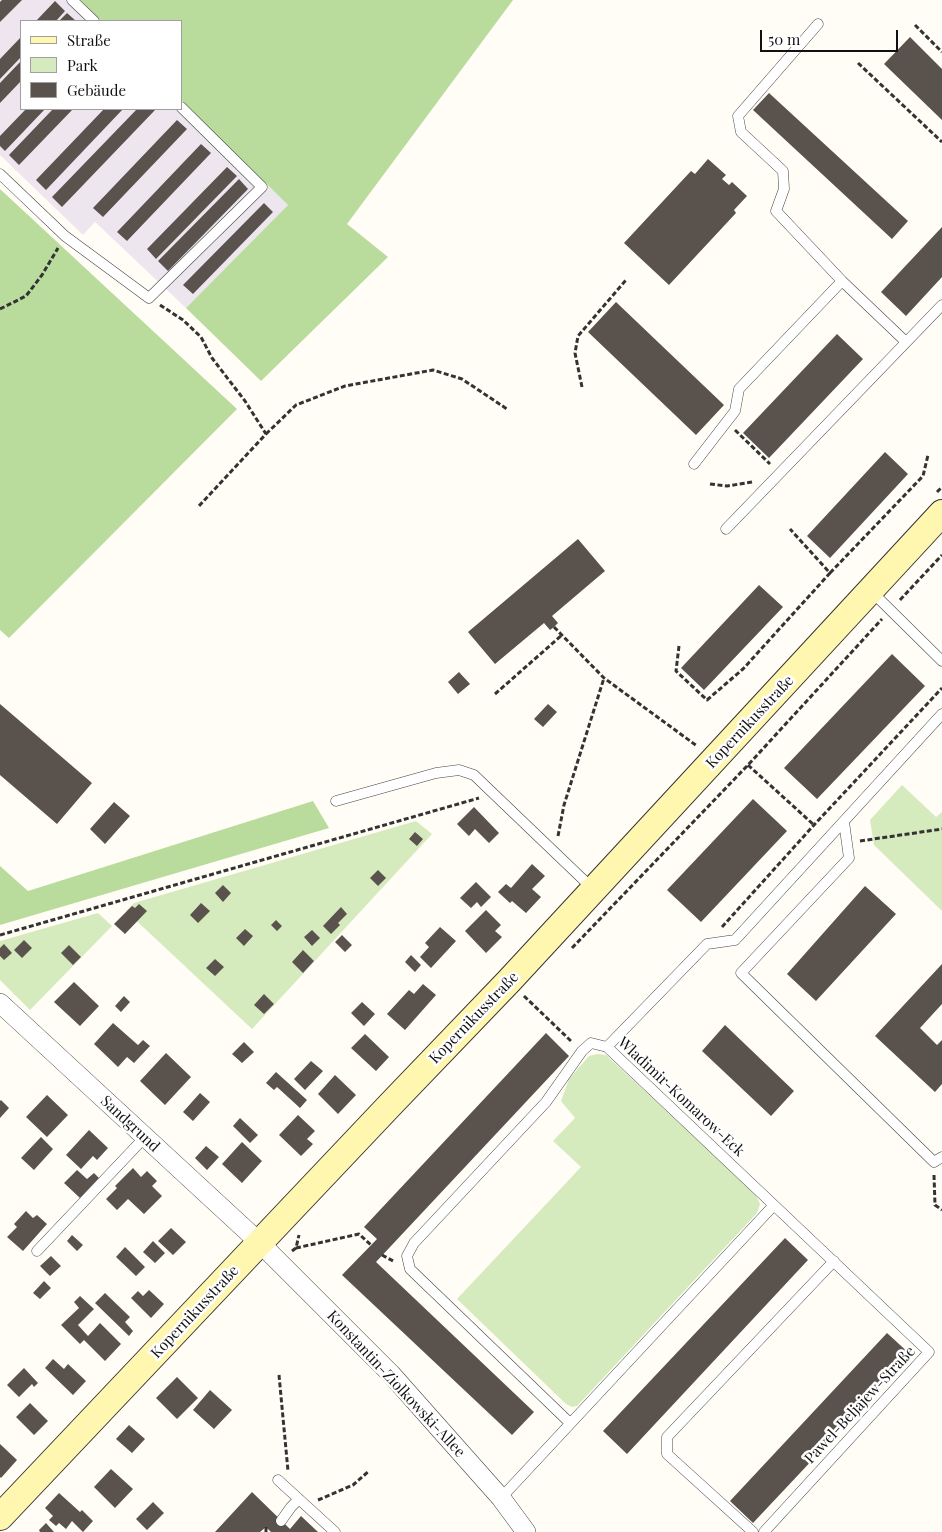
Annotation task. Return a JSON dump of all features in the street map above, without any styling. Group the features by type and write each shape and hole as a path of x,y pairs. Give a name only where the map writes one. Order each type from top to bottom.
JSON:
{"main road":[{"name":"Kopernikusstraße","path":"0,1517 510,981 942,513"}],"street":[{"name":"Sandgrund","path":"0,1004 260,1243"},
{"name":"Konstantin-Ziolkowski-Allee","path":"260,1243 391,1374 501,1498 526,1532"}],"lane":[{"path":"72,0 93,20"},
{"path":"818,24 738,116 741,132 783,171 784,189 776,211 842,281 906,342"},
{"path":"0,174 66,236 149,298 262,187 182,108"},
{"path":"694,464 735,411 738,388 842,281"},
{"path":"726,529 942,305"},
{"path":"870,592 942,661"},
{"path":"607,1047 707,944 735,940 942,714"},
{"path":"336,801 436,773 459,770 474,775 594,890"},
{"path":"844,822 849,858 741,973 938,1159"},
{"name":"Wladimir-Komarow-Eck","path":"582,1051 591,1043 607,1047 774,1205"},
{"path":"570,1423 410,1270 407,1256 414,1243 546,1102 582,1051"},
{"path":"38,1251 145,1138"},
{"path":"501,1498 774,1205"},
{"name":"Pawel-Beljajew-Straße","path":"764,1532 930,1352 774,1205"},
{"path":"753,1532 667,1454 667,1437 834,1261"},
{"path":"278,1480 335,1532"},
{"path":"282,1521 291,1507 302,1502"}],"path":[{"path":"914,25 942,52"},
{"path":"858,63 942,142"},
{"path":"0,309 26,296 42,275 66,236"},
{"path":"582,387 575,353 578,336 626,280"},
{"path":"149,298 183,320 201,338 212,358 245,401 266,434"},
{"path":"198,507 266,434 296,405 345,386 433,370 462,379 507,409"},
{"path":"726,421 778,475"},
{"path":"679,646 676,671 707,700 743,669 830,572 923,476 928,455"},
{"path":"710,484 727,486 778,475"},
{"path":"790,529 830,572"},
{"path":"554,626 604,678 699,748"},
{"path":"495,694 562,635"},
{"path":"552,850 559,834 564,805 604,678"},
{"path":"707,944 942,688"},
{"path":"748,765 814,826"},
{"path":"0,935 494,794"},
{"path":"847,842 942,829"},
{"path":"510,981 582,1051"},
{"path":"938,1159 935,1205 942,1210"},
{"path":"296,1248 359,1234 371,1245"},
{"path":"279,1375 290,1491"},
{"path":"302,1502 353,1485 369,1471"},
{"path":"266,1527 266,1532"}],"shaded area":[{"path":"0,0 80,0 100,20 20,20 20,110 182,110 182,101 288,205 186,308 95,222 83,235 0,155"}],"green space":[{"path":"80,0 513,0 347,224 388,257 261,381 186,308 288,205 182,101 182,20 100,20"},
{"path":"0,189 237,409 9,638 0,630"},
{"path":"902,785 936,817 942,812 942,911 874,845 870,820"},
{"path":"313,801 329,828 0,925 0,866 28,891"},
{"path":"416,821 432,834 252,1029 126,911 134,903"},
{"path":"98,913 112,926 30,1010 0,980 0,941"},
{"path":"606,1055 755,1193 760,1204 757,1213 577,1406 572,1407 566,1404 457,1299 581,1167 553,1141 575,1118 561,1101 569,1079 589,1056"}],"building":[{"path":"2,0 22,0 0,22 0,2"},
{"path":"55,1 65,11 57,20 37,20"},
{"path":"67,13 75,20 60,20"},
{"path":"910,37 942,69 942,120 884,64"},
{"path":"20,38 20,58 0,79 0,59"},
{"path":"20,62 20,82 0,103 0,83"},
{"path":"769,93 908,221 892,239 753,110"},
{"path":"25,110 44,110 5,151 0,146 0,136"},
{"path":"52,110 72,110 19,165 9,155"},
{"path":"103,110 122,110 46,190 36,180"},
{"path":"136,110 155,110 62,207 52,197"},
{"path":"177,120 187,129 103,217 93,208"},
{"path":"201,144 211,153 127,241 117,232"},
{"path":"708,159 726,175 722,179 729,185 732,182 747,196 734,210 736,213 669,285 624,243 691,171 695,174"},
{"path":"227,167 237,176 156,259 147,249"},
{"path":"239,179 248,189 168,271 158,261"},
{"path":"264,203 273,212 193,294 183,285"},
{"path":"942,227 942,277 906,316 881,292"},
{"path":"616,302 724,405 696,435 588,332"},
{"path":"837,334 863,359 769,458 743,433"},
{"path":"885,452 908,474 830,558 807,536"},
{"path":"578,539 605,571 552,616 558,623 554,627 550,630 544,623 495,664 468,632"},
{"path":"759,585 783,607 704,690 681,668"},
{"path":"892,654 925,686 817,799 784,768"},
{"path":"459,672 470,684 458,694 448,682"},
{"path":"0,704 92,783 57,824 0,775"},
{"path":"548,704 557,712 543,727 534,719"},
{"path":"753,799 787,831 701,922 667,890"},
{"path":"114,802 130,816 105,844 90,829"},
{"path":"474,807 499,833 489,843 475,829 469,836 457,824"},
{"path":"415,832 423,839 417,846 409,839"},
{"path":"532,864 545,876 532,889 541,897 526,913 512,901 510,903 498,892 506,884 511,888"},
{"path":"378,870 386,878 378,886 370,878"},
{"path":"476,882 491,897 481,907 477,902 471,908 460,898"},
{"path":"223,885 231,893 223,902 215,893"},
{"path":"865,886 896,914 816,1001 787,974"},
{"path":"201,903 210,911 198,923 190,915"},
{"path":"139,904 147,911 125,934 114,924 132,906 135,908"},
{"path":"341,907 347,914 331,934 323,926"},
{"path":"486,910 501,925 495,931 502,937 486,953 465,931"},
{"path":"276,920 282,926 277,931 271,925"},
{"path":"440,927 456,941 431,968 420,957 429,947 425,943"},
{"path":"245,929 253,936 244,946 236,938"},
{"path":"312,930 320,938 312,946 304,937"},
{"path":"342,935 352,945 345,952 335,942"},
{"path":"24,940 32,948 22,958 14,950"},
{"path":"4,944 12,953 4,960 0,956 0,948"},
{"path":"69,945 81,957 73,965 61,953"},
{"path":"303,950 314,961 303,973 292,962"},
{"path":"411,955 421,965 415,972 405,962"},
{"path":"215,959 224,967 215,976 206,968"},
{"path":"942,964 942,1004 920,1028 937,1045 942,1040 942,1084 935,1092 875,1036"},
{"path":"74,982 99,1006 80,1026 54,1002"},
{"path":"423,984 436,995 405,1030 387,1014 409,990 414,994"},
{"path":"264,994 274,1004 264,1014 254,1005"},
{"path":"124,996 130,1002 121,1012 115,1006"},
{"path":"362,1002 375,1014 364,1026 351,1013"},
{"path":"113,1023 138,1045 143,1040 150,1046 134,1063 127,1057 118,1067 94,1044"},
{"path":"725,1025 794,1091 771,1116 702,1051"},
{"path":"546,1033 569,1056 376,1262 534,1412 512,1435 342,1275 377,1239 364,1227"},
{"path":"365,1034 389,1057 376,1071 351,1048"},
{"path":"244,1042 254,1052 242,1063 232,1054"},
{"path":"166,1053 191,1077 165,1105 140,1081"},
{"path":"311,1061 323,1071 305,1090 294,1079"},
{"path":"276,1072 307,1100 300,1108 277,1087 274,1090 266,1083"},
{"path":"335,1075 356,1095 338,1114 318,1094"},
{"path":"200,1093 210,1102 193,1121 183,1112"},
{"path":"47,1095 68,1115 47,1137 26,1117"},
{"path":"0,1101 9,1108 0,1118"},
{"path":"298,1115 315,1131 307,1139 313,1144 301,1156 279,1135"},
{"path":"240,1118 258,1135 250,1143 233,1126"},
{"path":"89,1130 108,1148 97,1160 93,1156 81,1169 66,1155"},
{"path":"41,1137 53,1149 34,1170 21,1158"},
{"path":"242,1142 262,1161 242,1183 222,1164"},
{"path":"206,1146 219,1157 207,1170 195,1158"},
{"path":"133,1168 141,1177 147,1171 157,1181 152,1186 162,1196 144,1214 128,1199 117,1210 106,1199 117,1188 115,1186"},
{"path":"77,1170 87,1179 94,1173 99,1178 80,1198 64,1183"},
{"path":"26,1211 33,1218 37,1215 47,1224 23,1251 7,1237 17,1227 14,1224"},
{"path":"171,1228 186,1242 173,1255 158,1241"},
{"path":"72,1235 83,1245 77,1251 67,1241"},
{"path":"785,1238 808,1260 627,1454 603,1431"},
{"path":"153,1241 165,1253 155,1263 143,1252"},
{"path":"125,1247 145,1267 136,1276 116,1257"},
{"path":"51,1256 61,1266 50,1276 40,1266"},
{"path":"44,1281 51,1288 40,1299 33,1293"},
{"path":"149,1290 164,1304 151,1318 131,1298 138,1291 143,1296"},
{"path":"105,1293 130,1317 125,1322 133,1331 129,1336 95,1303"},
{"path":"80,1296 94,1309 78,1325 88,1336 100,1323 121,1344 105,1361 84,1340 80,1344 61,1325 79,1308 74,1302"},
{"path":"887,1333 911,1355 753,1523 730,1501"},
{"path":"53,1359 64,1369 68,1364 86,1381 73,1395 45,1368"},
{"path":"24,1368 38,1383 34,1387 32,1384 19,1397 7,1385"},
{"path":"177,1377 198,1398 177,1419 156,1398"},
{"path":"210,1390 232,1410 214,1429 193,1410"},
{"path":"30,1403 48,1421 34,1435 16,1417"},
{"path":"129,1425 145,1439 132,1453 116,1439"},
{"path":"0,1444 17,1460 1,1478 0,1477"},
{"path":"111,1469 133,1489 115,1508 94,1487"},
{"path":"252,1492 290,1529 301,1516 318,1532 271,1532 266,1527 260,1532 215,1532"},
{"path":"59,1493 93,1521 83,1532 72,1521 66,1529 59,1523 56,1526 49,1520 53,1516 45,1508"},
{"path":"153,1502 164,1513 147,1530 136,1519"},
{"path":"46,1523 54,1532 40,1532 39,1530"}]}
